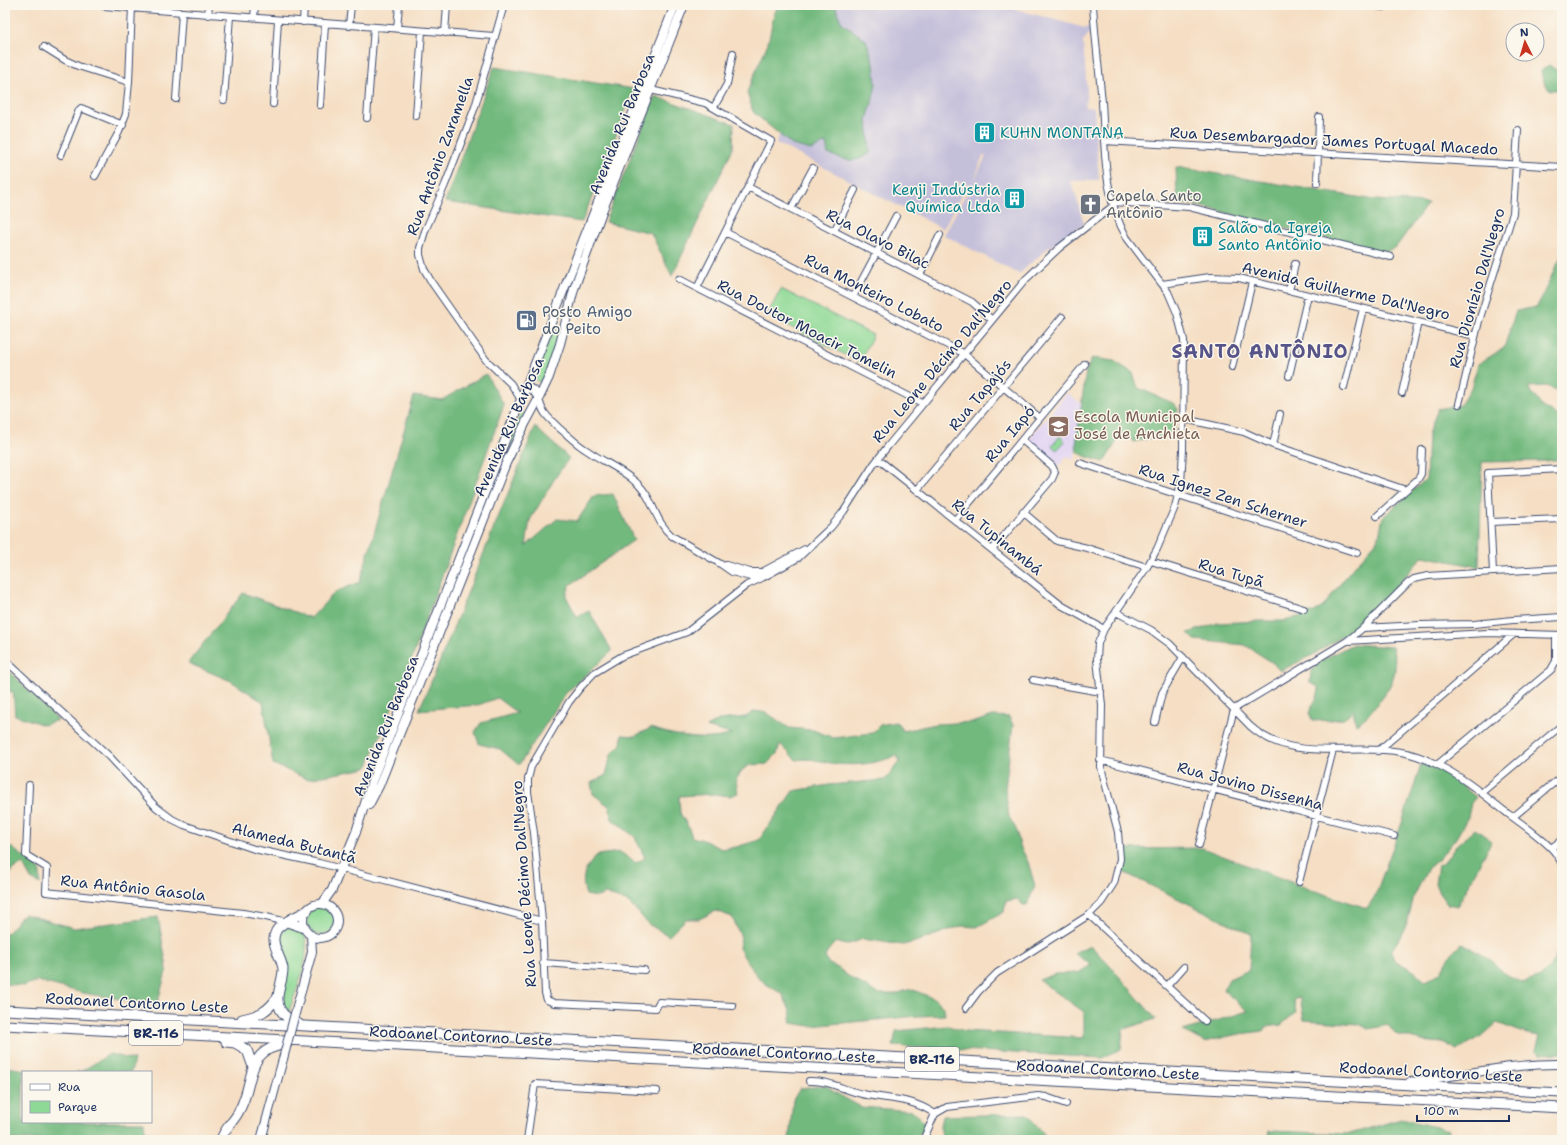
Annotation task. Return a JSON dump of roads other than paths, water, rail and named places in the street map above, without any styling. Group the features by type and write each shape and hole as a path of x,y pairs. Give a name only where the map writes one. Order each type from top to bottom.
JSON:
{"highway":[{"path":"302,1025 284,1015 278,1005 277,998 283,970 275,947 274,935 279,927 307,910"},
{"path":"287,922 305,928"},
{"path":"228,1021 261,1014 267,1010 277,998"},
{"name":"Rodoanel Contorno Leste","path":"5,1010 1562,1093"},
{"name":"Rodoanel Contorno Leste","path":"5,1025 1562,1108"},
{"path":"192,1035 242,1046 247,1050 253,1067"},
{"path":"221,1140 226,1128 240,1110 253,1067 260,1056 271,1048 306,1042"}],"main road":[{"name":"Avenida Rui Barbosa","path":"356,832 372,781 675,5"},
{"name":"Avenida Rui Barbosa","path":"322,904 332,890 356,832 379,786 506,463 539,398 556,357 574,289 603,209 684,5"},
{"path":"526,387 534,391 539,398"},
{"path":"521,400 532,411"},
{"name":"Avenida Rui Barbosa","path":"331,908 332,890"},
{"path":"312,952 322,938 332,933 337,923 335,912 331,908 322,904 316,904 307,910 303,919 305,928 311,935 322,938"},
{"path":"261,1140 312,952 311,935"},
{"path":"1394,1084 1452,1077 1521,1066 1562,1064"}],"street":[{"path":"208,15 209,5"},
{"path":"254,18 255,5"},
{"path":"303,22 304,5"},
{"path":"349,26 351,5"},
{"path":"397,29 399,5"},
{"path":"445,33 447,5"},
{"name":"Rua Antônio Zaramella","path":"504,5 475,107 445,186 425,231 421,244 420,255 428,276 464,329 486,360 511,384 521,400"},
{"path":"966,1008 978,992 997,973 1089,915 1101,903 1114,883 1120,859 1118,832 1102,774 1100,760 1102,716 1097,651 1098,643 1104,629 1151,561 1164,534 1178,495 1183,466 1184,340 1175,307 1162,284 1127,238 1112,204 1107,176 1092,5"},
{"path":"1371,5 1383,7"},
{"path":"104,6 494,36"},
{"path":"95,176 123,125 126,114 129,82 132,7"},
{"path":"176,99 182,13"},
{"path":"224,100 230,16"},
{"path":"272,104 278,20"},
{"path":"320,105 325,24"},
{"path":"367,118 374,27"},
{"path":"416,116 422,31"},
{"path":"44,47 78,66 129,82"},
{"path":"714,107 727,84 733,52"},
{"path":"650,90 696,99 714,107 771,141 697,288"},
{"path":"61,155 81,108 123,125"},
{"path":"1318,183 1319,117"},
{"name":"Rua Dionízio Dal'Negro","path":"1458,404 1475,336 1511,220 1514,204 1518,130"},
{"name":"Rua Desembargador James Portugal Macedo","path":"1104,141 1562,167"},
{"path":"791,209 813,168"},
{"name":"Rua Olavo Bilac","path":"748,187 972,302 992,319"},
{"path":"834,231 855,190"},
{"path":"1112,204 1189,207 1391,257"},
{"name":"Rua Leone Décimo Dal'Negro","path":"733,1006 659,1002 656,1008 554,1003 547,1000 534,833 528,792 528,779 531,767 569,702 587,680 601,668 637,650 687,632 706,619 740,590 795,553 809,548 837,520 878,459 963,353 1026,279 1059,248 1112,204"},
{"path":"853,297 896,216"},
{"name":"Rua Monteiro Lobato","path":"725,232 963,353 1040,418"},
{"path":"920,275 940,235"},
{"path":"1289,291 1295,264"},
{"name":"Avenida Guilherme Dal'Negro","path":"1162,284 1221,277 1252,282 1475,336"},
{"name":"Rua Doutor Moacir Tomelin","path":"679,279 922,403"},
{"path":"1232,367 1252,282"},
{"path":"1289,376 1308,295"},
{"path":"1344,387 1363,309"},
{"name":"Rua Tapajós","path":"917,490 1062,317"},
{"path":"1402,392 1418,322"},
{"name":"Rua Iapó","path":"954,520 1085,364"},
{"path":"511,384 526,387"},
{"path":"539,398 544,413 579,446 640,484 647,494 666,532 719,562 732,572 740,580 740,590"},
{"path":"532,411 544,413"},
{"path":"1273,445 1280,414"},
{"path":"1184,419 1236,430 1273,445 1406,490"},
{"path":"992,550 1052,479 1055,472 1052,466 1022,440"},
{"path":"1377,516 1418,479 1421,474 1422,450"},
{"name":"Rua Tupinambá","path":"878,459 1067,610 1104,629"},
{"name":"Rua Ignez Zen Scherner","path":"1080,463 1357,553"},
{"path":"1493,572 1488,473 1562,469"},
{"path":"1024,512 1057,541 1087,548 1147,567"},
{"path":"1491,522 1562,519"},
{"name":"Rua Tupã","path":"1151,561 1304,609"},
{"path":"719,562 744,571 763,575"},
{"path":"1199,845 1234,709 1347,641 1363,628 1400,590 1414,579 1428,576 1562,568"},
{"name":"Rua Leone Décimo Dal'Negro","path":"732,572 744,576 756,577 763,575"},
{"path":"747,586 756,577"},
{"path":"1116,612 1152,630 1170,644 1256,732 1279,745 1300,749 1395,751 1412,754 1438,764 1513,817 1551,848 1562,864"},
{"path":"1363,628 1474,624 1562,617"},
{"path":"1513,620 1514,634"},
{"path":"1347,641 1488,633 1559,635 1556,661 1551,670 1438,764"},
{"path":"1378,751 1514,634"},
{"path":"1155,722 1162,693 1183,658"},
{"name":"Alameda Butantã","path":"5,660 95,742 156,807 172,819 184,825 254,850 341,868 542,921"},
{"path":"1033,680 1101,692"},
{"path":"1481,793 1562,725"},
{"path":"1298,882 1333,750"},
{"name":"Rua Jovino Dissenha","path":"1100,760 1394,836"},
{"path":"1513,817 1562,776"},
{"name":"Rua Antônio Gasola","path":"29,785 26,855 47,868 46,892 249,914 287,922"},
{"path":"1551,848 1562,840"},
{"path":"1089,915 1205,1021"},
{"path":"543,963 644,970"},
{"path":"1167,986 1184,967"},
{"path":"809,1082 826,1082 863,1094 916,1103 935,1114"},
{"path":"527,1140 535,1084 657,1091"},
{"path":"923,1140 935,1114 941,1110 954,1106 1026,1097 1046,1097 1066,1104"}],"place":[{"name":"KUHN MONTANA","path":"984,133"},
{"name":"Kenji Indústria Química Ltda","path":"1015,199"},
{"name":"Capela Santo Antônio","path":"1091,205"},
{"name":"Salão da Igreja Santo Antônio","path":"1203,237"},
{"name":"Posto Amigo do Peito","path":"527,321"},
{"name":"Escola Municipal José de Anchieta","path":"1059,426"}],"district":[{"name":"SANTO ANTÔNIO","path":"1260,351"}]}
